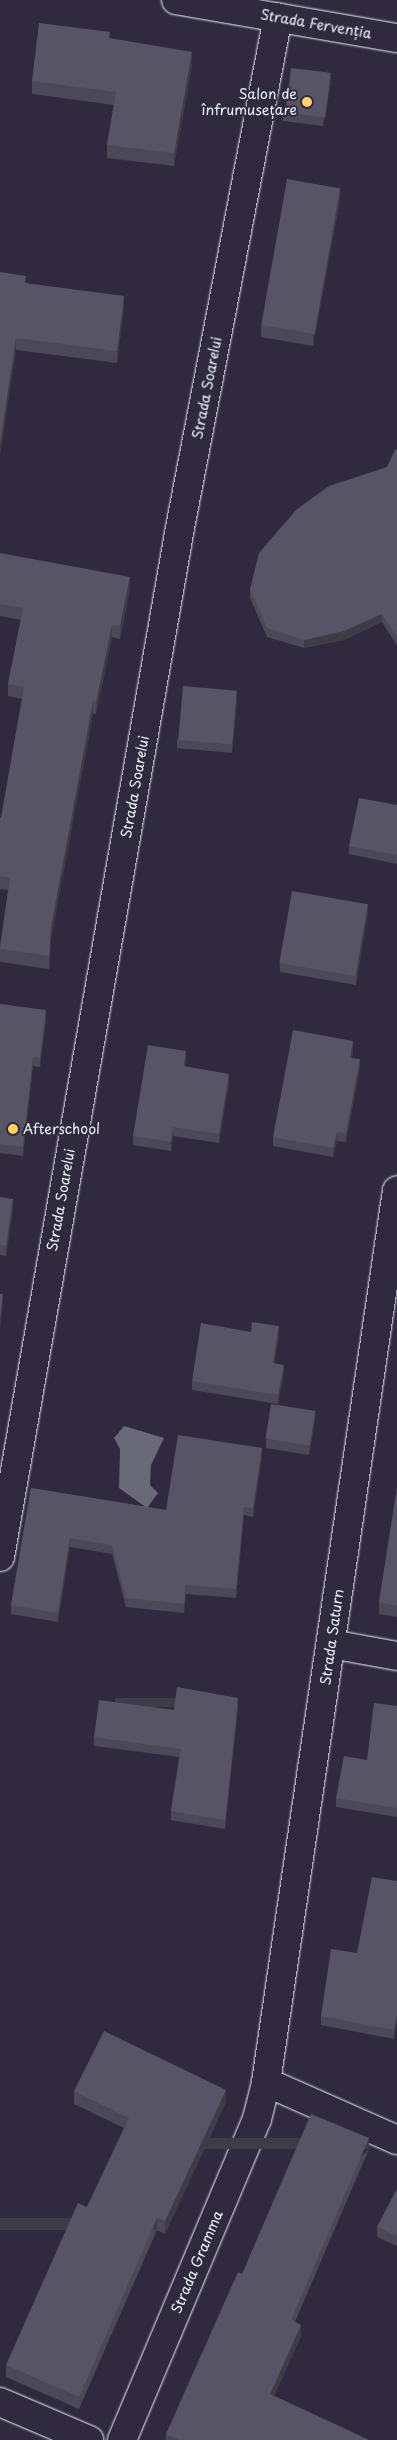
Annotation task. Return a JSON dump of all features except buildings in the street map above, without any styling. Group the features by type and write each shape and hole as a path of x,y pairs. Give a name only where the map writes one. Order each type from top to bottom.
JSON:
{"street":[{"name":"Strada Fervenția","path":"176,0 397,38"},
{"name":"Strada Soarelui","path":"0,1557 179,533 278,17"},
{"name":"Strada Saturn","path":"266,2082 397,1191"},
{"path":"331,1644 397,1656"},
{"path":"266,2082 397,2140"},
{"name":"Strada Gramma","path":"122,2440 257,2119 266,2082"},
{"path":"0,2402 88,2440"}],"water":[{"path":"124,1426 164,1438 151,1465 150,1485 158,1493 147,1508 119,1488 120,1449 114,1438"}],"place":[{"name":"Salon de înfrumusețare","path":"307,102"},
{"name":"Afterschool","path":"13,1129"}]}
